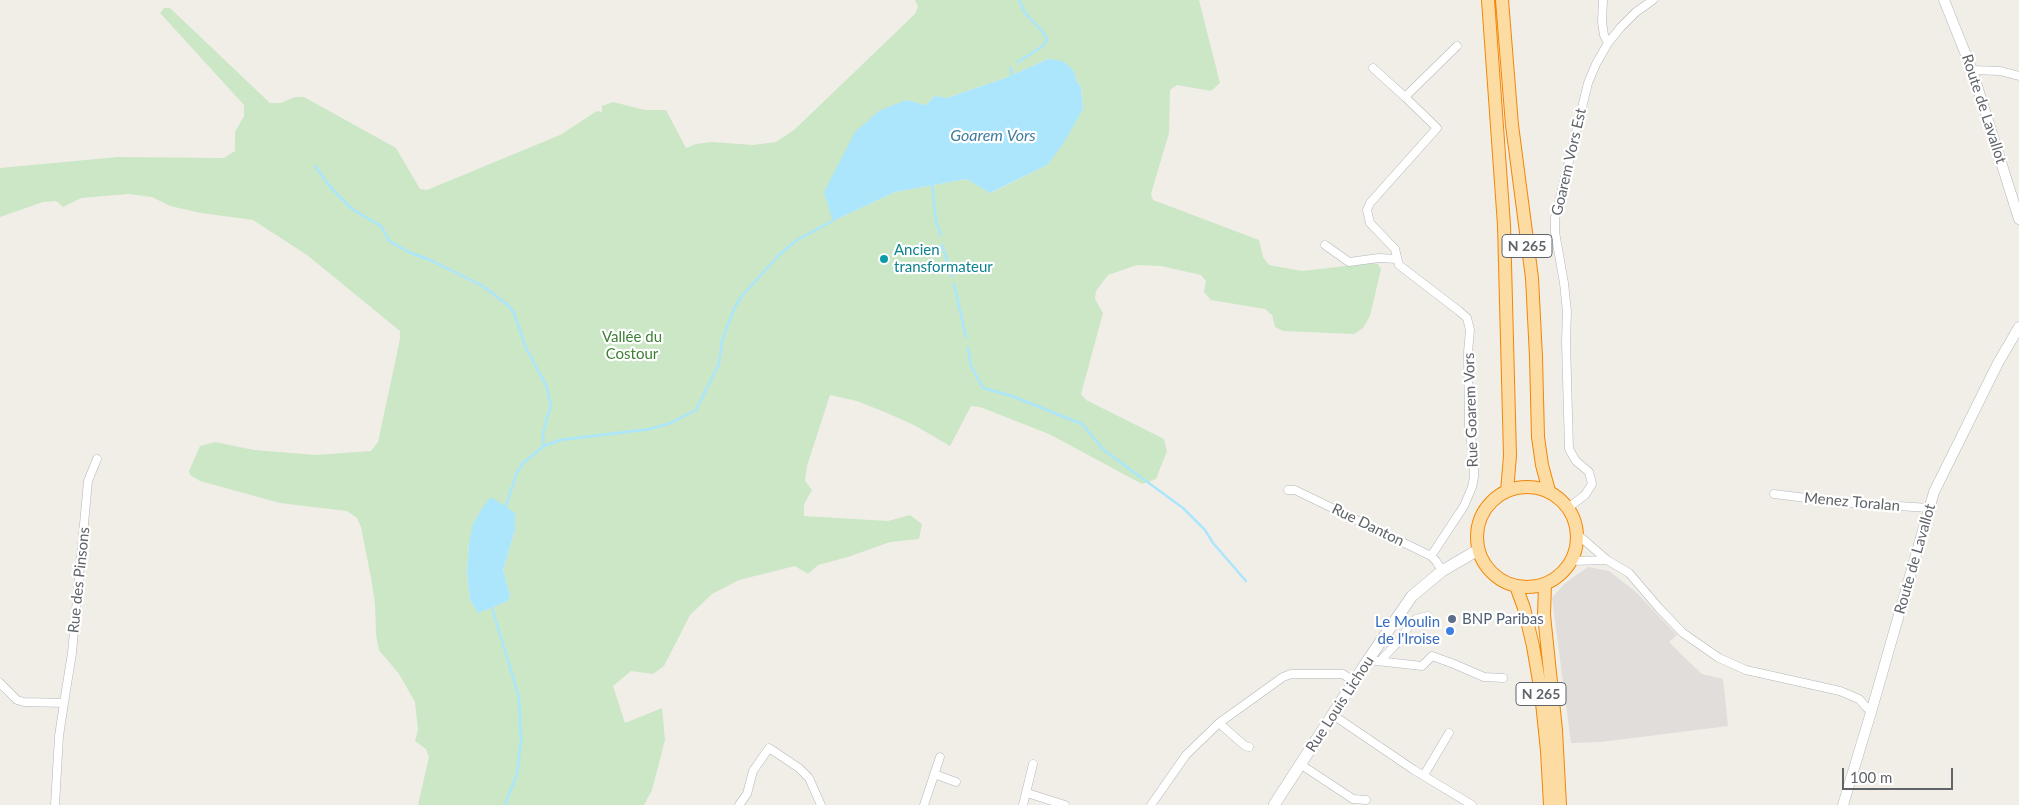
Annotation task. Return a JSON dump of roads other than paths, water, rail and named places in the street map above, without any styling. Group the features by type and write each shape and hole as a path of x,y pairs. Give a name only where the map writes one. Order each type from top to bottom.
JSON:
{"highway":[{"name":"N 265","path":"1488,0 1504,225 1510,456 1507,491"},
{"name":"N 265","path":"1502,0 1512,125 1532,278 1538,437 1542,465 1549,491"},
{"path":"1520,487 1533,487 1549,491 1568,508 1574,521 1577,534 1576,548 1571,561 1564,571 1545,584 1530,587 1516,586 1503,581 1483,563 1478,550 1478,529 1485,509 1495,498 1507,491 1520,487"},
{"name":"N 265","path":"1545,584 1544,615 1556,730 1560,805"},
{"name":"N 265","path":"1516,586 1524,608 1533,646 1541,693 1550,805"}],"main road":[{"name":"Rue Louis Lichou","path":"1274,805 1412,596 1442,571 1478,550"}],"street":[{"path":"1604,0 1602,22 1604,35 1608,43"},
{"name":"Goarem Vors Est","path":"1568,508 1586,495 1592,484 1589,472 1576,461 1569,449 1567,312 1555,232 1555,218 1588,83 1596,64 1608,43 1636,12 1653,0"},
{"name":"Route de Lavallot","path":"1944,0 1972,70 2019,219"},
{"path":"1405,98 1457,46"},
{"name":"Rue Goarem Vors","path":"1373,68 1437,128 1370,204 1367,210 1370,223 1395,249 1399,265 1460,311 1467,318 1470,330 1468,352 1469,426 1474,477 1464,506 1431,556"},
{"path":"1972,70 2000,71 2019,76"},
{"path":"1326,245 1349,262 1380,258 1397,259"},
{"name":"Route de Lavallot","path":"1843,805 1934,492 1945,466 1998,363 2019,327"},
{"name":"Rue des Pinsons","path":"56,805 59,736 72,653 88,481 97,459"},
{"name":"Rue Danton","path":"1288,490 1295,490 1431,556 1442,571"},
{"name":"Menez Toralan","path":"1774,494 1838,502 1929,508"},
{"path":"1577,534 1607,560 1629,573 1659,608 1684,633 1719,658 1746,670 1840,691 1859,699 1867,708 1872,709"},
{"path":"1571,561 1607,560"},
{"path":"1380,661 1416,619 1428,616"},
{"path":"1368,660 1422,666 1432,656 1484,677 1503,678"},
{"path":"1151,805 1186,754 1219,724 1283,677 1291,674 1343,674 1354,682"},
{"path":"0,683 17,700 24,702 64,703"},
{"path":"1332,715 1414,770 1472,805"},
{"path":"1219,724 1245,746 1249,747"},
{"path":"1424,775 1449,733"},
{"path":"738,805 747,794 753,771 769,748 799,768 809,778 821,805"},
{"path":"924,805 940,757"},
{"path":"1023,805 1034,764"},
{"path":"1300,764 1353,798 1366,800"},
{"path":"934,774 956,782"},
{"path":"1027,793 1065,805"}],"water":[{"name":"Goarem Vors","path":"1048,59 1063,61 1074,71 1076,80 1081,87 1083,109 1063,144 1047,165 990,193 967,179 895,192 833,221 824,192 855,132 879,111 906,100 926,105 935,96 947,98 1008,77"},
{"path":"491,497 515,513 515,530 503,570 510,595 508,601 478,613 470,600 467,572 469,544 473,524"}],"waterway":[{"path":"1018,62 1043,46 1047,39 1025,13 1019,0"},
{"path":"1011,68 1012,77"},
{"path":"315,166 331,188 352,209 381,226 389,241 483,286 509,306 514,313 526,348 547,387 551,407 543,434 544,446"},
{"path":"932,182 936,222 941,235"},
{"path":"506,506 517,472 523,463 544,446 560,440 650,429 671,423 696,410 719,364 722,341 734,309 741,297 779,255 797,240 834,220"},
{"path":"942,245 952,276"},
{"path":"954,284 966,337"},
{"path":"968,348 971,366 983,388 1012,396 1082,424 1105,451 1183,508 1205,530 1213,543 1246,581"},
{"path":"492,608 519,697 521,742 517,774 505,805"}],"place":[{"name":"Ancien transformateur","path":"884,259"},
{"name":"BNP Paribas","path":"1452,619"},
{"name":"Le Moulin de l'Iroise","path":"1450,631"}],"park label":[{"name":"Vallée du Costour","path":"632,346"}]}
